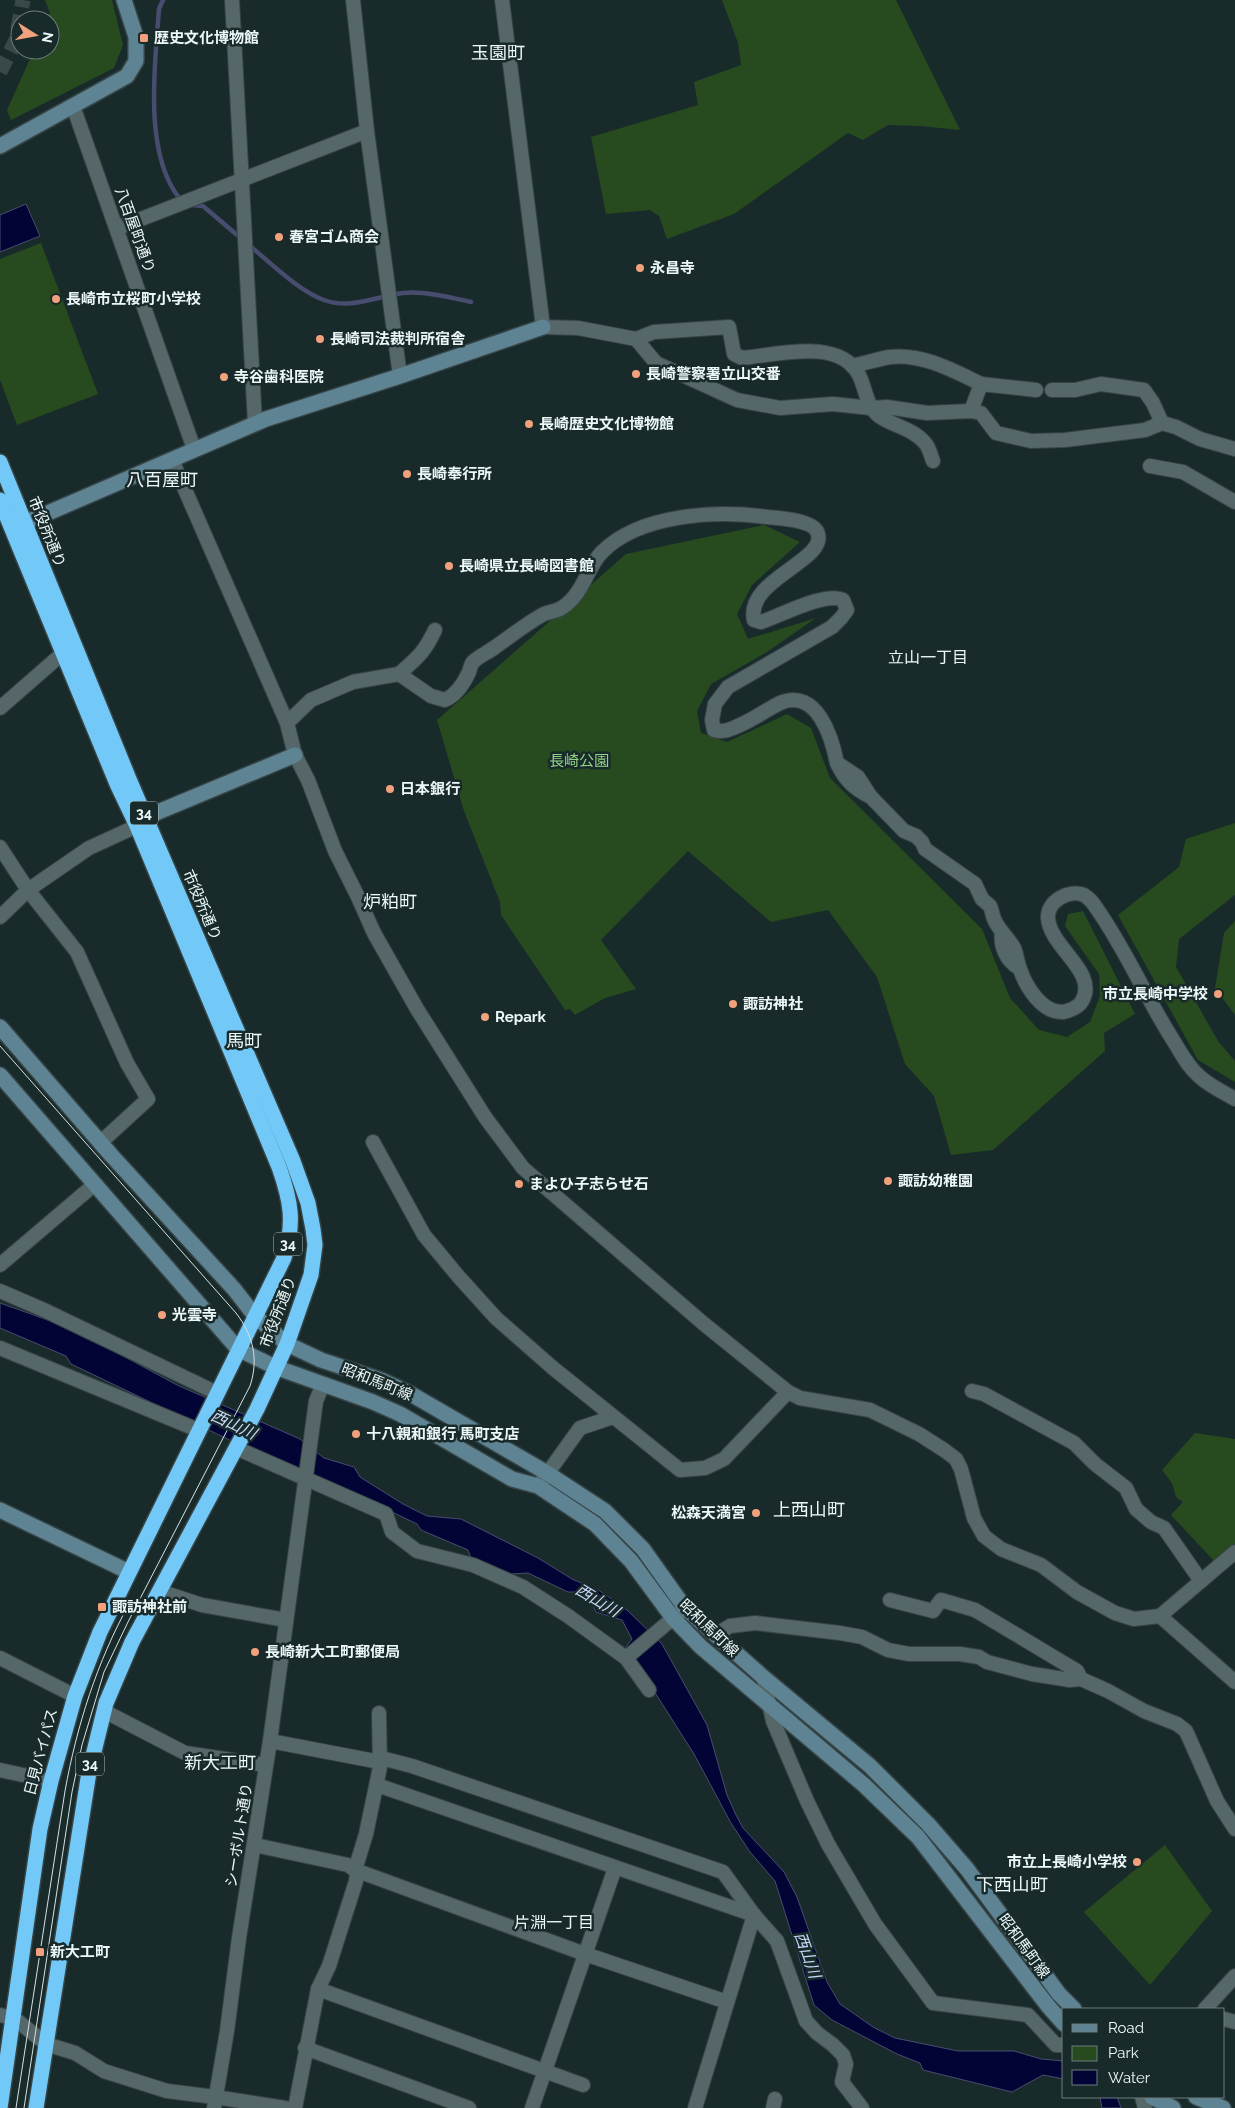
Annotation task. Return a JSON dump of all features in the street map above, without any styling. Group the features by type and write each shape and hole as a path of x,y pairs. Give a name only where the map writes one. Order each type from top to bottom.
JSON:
{"highway":[{"name":"市役所通り","path":"0,462 18,526 63,653 117,784 141,822 290,1152 308,1203 315,1245 314,1261 300,1312 275,1367"},
{"name":"市役所通り","path":"0,500 18,526 141,822 289,1194 291,1220 284,1258 238,1350"},
{"name":"34","path":"198,1430 238,1350"},
{"name":"34","path":"36,2108 89,1772 104,1711 132,1642 251,1420 275,1367"},
{"name":"日見バイパス","path":"0,2108 7,2016 40,1829 51,1781 75,1696 100,1632 198,1430"}],"main road":[{"path":"0,146 127,76 136,61 136,37 124,0"},
{"path":"18,526 255,423 543,327"},
{"path":"141,822 295,755"},
{"name":"昭和馬町線","path":"0,1027 100,1143 234,1289 255,1316 287,1344 321,1360 380,1380 411,1394 547,1473 605,1511 643,1549 679,1613 701,1647 864,1785 918,1837 1062,2022"},
{"path":"0,1075 238,1350"},
{"name":"昭和馬町線","path":"238,1350 275,1367 373,1402 400,1414 512,1479 538,1486 595,1524 679,1613 715,1635 763,1678 870,1766 928,1824 967,1869 1059,1994 1073,2008"},
{"path":"0,1510 129,1572"},
{"path":"1154,2098 1173,2108"},
{"path":"1204,2103 1224,2108"}],"street":[{"path":"232,0 255,423"},
{"path":"353,0 367,131 400,376"},
{"path":"502,0 543,327 578,328 636,339 654,332 729,327 734,354 742,358 810,351 835,353 852,366 858,374 871,408 879,416 925,443 933,461"},
{"name":"八百屋町通り","path":"73,106 118,228 194,449"},
{"path":"118,228 367,131"},
{"path":"636,339 656,363 736,400 780,408 833,404 871,408 887,407 926,412 971,411 981,413 996,433 1031,441 1065,440 1145,430 1162,424 1176,427 1206,441 1235,449"},
{"path":"852,366 892,357 915,358 944,366 981,384 1036,390"},
{"path":"971,411 981,384"},
{"path":"1052,390 1075,390 1101,384 1144,390 1153,403 1162,424"},
{"path":"172,460 287,723 295,755 308,780 335,851 374,933 417,1009 479,1108 523,1168 704,1324 788,1392 800,1398 870,1410 919,1434 956,1459 978,1526 984,1536 1001,1549 1041,1565 1076,1592 1115,1613 1134,1619 1160,1616 1235,1552"},
{"path":"1150,466 1183,472 1235,502"},
{"path":"399,674 432,696 445,700 451,697 462,684 472,662 544,614 563,608 585,582 601,553 632,530 647,525 712,514 746,514 797,521 811,527 818,533 818,544 809,555 768,586 759,599 754,611 754,620 762,622 812,603 835,598 844,600 846,613 832,627 728,687 715,704 712,726 714,730 730,730 781,703 792,701 803,702 818,713 833,743 837,763 858,777 870,797 904,831 916,836 922,842 925,849 975,884 980,895 990,906 993,917 1002,932 1014,948 1019,968 1036,999 1043,1006 1058,1012 1065,1012 1080,1004 1085,995 1085,982 1084,977 1057,941 1048,918 1052,904 1057,899 1072,894 1083,895 1095,905 1162,1022 1191,1068 1211,1085 1235,1099"},
{"path":"287,723 312,700 353,682 399,674 420,657 435,630"},
{"path":"0,708 63,653"},
{"path":"0,916 28,890 89,848 141,822"},
{"path":"0,847 28,890 78,952 127,1063 148,1099 100,1143"},
{"path":"373,1142 424,1235 496,1318 523,1343 680,1470 705,1468 724,1459 788,1392"},
{"path":"0,1266 95,1184"},
{"path":"0,1291 44,1310 217,1393"},
{"path":"0,1348 198,1430"},
{"name":"シーボルト通り","path":"215,2102 270,1741 316,1400 322,1384"},
{"path":"972,1392 984,1394 1074,1443 1095,1464 1126,1488 1136,1509 1151,1522 1164,1528 1201,1581"},
{"path":"538,1486 580,1428 613,1417"},
{"path":"236,1448 386,1514 392,1532 417,1551 473,1565 523,1587 628,1657 649,1690"},
{"path":"159,1591 202,1605 286,1620"},
{"path":"890,1600 934,1611 942,1600 975,1610 1077,1671 1081,1680"},
{"path":"628,1657 679,1613"},
{"path":"1160,1616 1235,1682"},
{"path":"715,1635 730,1626 755,1623 809,1630 824,1630 862,1637 888,1650 909,1654 960,1654 1032,1674 1081,1680 1115,1694 1144,1711 1177,1724 1186,1732 1217,1801 1235,1829"},
{"path":"0,1658 75,1696"},
{"path":"763,1678 773,1721 795,1775 828,1844 875,1924 933,2003 1028,2015 1056,2045 1062,2045"},
{"path":"104,1711 184,1753 266,1765"},
{"path":"295,2108 305,2048 318,1989 329,1966 356,1881 357,1875 355,1870 366,1834 377,1785 380,1762 379,1713"},
{"path":"270,1741 380,1762 385,1759 412,1766 724,1872 754,1915 777,1941 806,2021 817,2034 834,2045 843,2055 846,2064 842,2082 862,2108"},
{"path":"0,1770 51,1781"},
{"path":"377,1785 754,1915"},
{"path":"255,1844 348,1865 355,1870 585,1954 727,2002"},
{"path":"532,2108 615,1868"},
{"path":"695,2108 754,1915"},
{"path":"1206,2008 1235,1976"},
{"path":"318,1989 582,2085"},
{"path":"7,2016 46,2044 75,2053 104,2071 167,2092 215,2102 284,2108"},
{"path":"305,2048 469,2108"}],"green space":[{"path":"45,0 112,0 123,45 114,68 11,120 7,110 30,60 60,60 60,10 49,10"},
{"path":"722,0 896,0 960,130 888,125 863,140 848,133 734,214 667,239 659,216 650,210 606,214 591,137 698,105 694,82 741,65 738,43"},
{"path":"41,243 98,394 17,425 0,380 0,259"},
{"name":"長崎公園","path":"764,525 800,542 752,585 737,614 748,639 816,618 767,652 711,684 697,711 701,733 727,742 787,714 811,728 830,778 982,929 1010,998 1039,1030 1067,1037 1090,1022 1100,996 1099,974 1065,926 1068,914 1083,911 1135,1014 1104,1033 1105,1051 993,1150 951,1155 934,1096 905,1064 877,977 828,910 771,922 688,851 601,940 636,989 605,998 575,1015 570,1009 565,1010 501,915 500,902 464,811 437,720 626,554"},
{"path":"1235,823 1235,895 1179,939 1176,967 1218,1041 1235,1061 1235,1082 1198,1060 1118,915 1179,867 1186,839"},
{"path":"1235,921 1235,1015 1215,988 1224,933"},
{"path":"1195,1433 1235,1439 1235,1545 1215,1562 1171,1515 1183,1502 1176,1497 1172,1483 1162,1470"},
{"path":"1165,1845 1212,1911 1150,1985 1084,1912"}],"water":[{"path":"26,204 40,236 0,252 0,215"},
{"name":"西山川","path":"0,1303 73,1329 177,1385 300,1439 324,1458 354,1467 360,1477 403,1504 427,1516 461,1519 538,1558 572,1579 600,1591 627,1610 662,1644 707,1725 727,1795 736,1815 743,1828 784,1872 797,1897 827,1982 840,2004 873,2027 895,2038 958,2051 1014,2051 1041,2059 1062,2061 1062,2079 1043,2075 1012,2092 923,2070 920,2063 897,2054 832,2020 814,2005 775,1881 750,1852 731,1823 694,1754 626,1647 632,1639 622,1620 596,1612 591,1601 579,1592 568,1592 528,1573 511,1574 471,1558 468,1550 421,1530 417,1524 263,1456 71,1364 66,1356 0,1328"},
{"path":"1100,2098 1117,2098 1121,2108 1102,2108"}],"waterway":[{"path":"163,0 159,9 155,56 154,108 156,134 168,180 180,199"},
{"path":"192,205 203,206 237,235"},
{"path":"250,246 305,290 334,303 354,303 403,293 437,295 471,302"}],"tunnel":[{"path":"0,72 16,40 23,0"}],"tram line":[{"path":"0,1046 236,1313 247,1330 254,1357 253,1376 250,1386 104,1672 82,1745 72,1792 24,2108"},
{"path":"16,2108 70,1766 82,1718 98,1671 129,1604"}],"place":[{"name":"歴史文化博物館","path":"144,38"},
{"name":"春宮ゴム商会","path":"279,237"},
{"name":"永昌寺","path":"640,268"},
{"name":"長崎市立桜町小学校","path":"56,299"},
{"name":"長崎司法裁判所宿舎","path":"320,339"},
{"name":"長崎警察署立山交番","path":"636,374"},
{"name":"寺谷歯科医院","path":"224,377"},
{"name":"長崎歴史文化博物館","path":"529,424"},
{"name":"長崎奉行所","path":"407,474"},
{"name":"長崎県立長崎図書館","path":"449,566"},
{"name":"日本銀行","path":"390,789"},
{"name":"市立長崎中学校","path":"1218,994"},
{"name":"諏訪神社","path":"733,1004"},
{"name":"Repark","path":"485,1017"},
{"name":"諏訪幼稚園","path":"888,1181"},
{"name":"まよひ子志らせ石","path":"519,1184"},
{"name":"光雲寺","path":"162,1315"},
{"name":"十八親和銀行 馬町支店","path":"356,1434"},
{"name":"松森天満宮","path":"756,1513"},
{"name":"諏訪神社前","path":"102,1607"},
{"name":"長崎新大工町郵便局","path":"255,1652"},
{"name":"市立上長崎小学校","path":"1137,1862"},
{"name":"新大工町","path":"40,1952"}],"district":[{"name":"玉園町","path":"498,53"},
{"name":"八百屋町","path":"162,480"},
{"name":"立山一丁目","path":"928,657"},
{"name":"炉粕町","path":"390,902"},
{"name":"馬町","path":"244,1041"},
{"name":"上西山町","path":"809,1510"},
{"name":"新大工町","path":"220,1763"},
{"name":"下西山町","path":"1012,1885"},
{"name":"片淵一丁目","path":"554,1922"}]}
